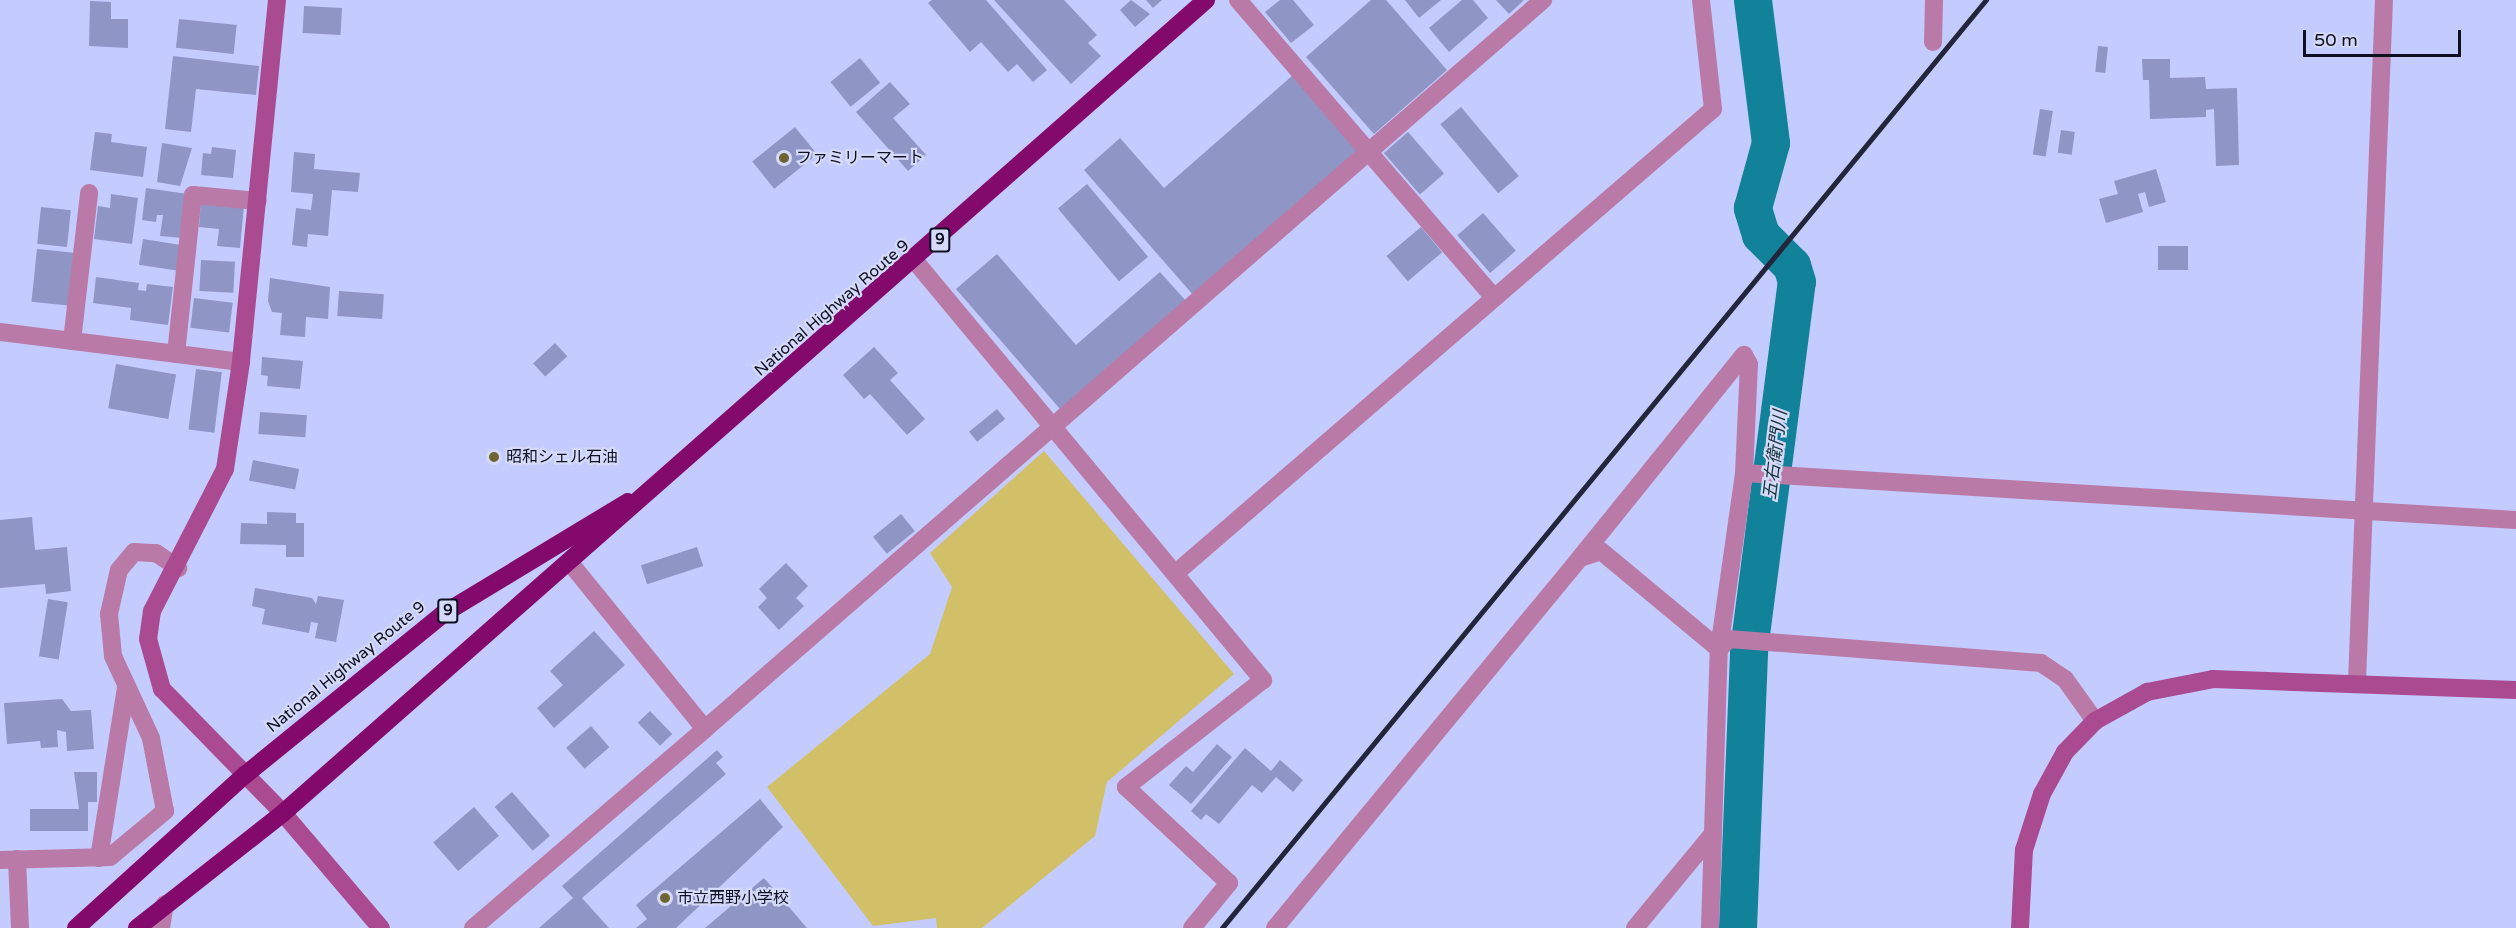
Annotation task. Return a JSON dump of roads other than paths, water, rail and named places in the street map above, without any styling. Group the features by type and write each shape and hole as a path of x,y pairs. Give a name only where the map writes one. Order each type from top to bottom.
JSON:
{"highway":[{"name":"National Highway Route 9","path":"137,928 283,813 915,261 1206,0"},
{"name":"National Highway Route 9","path":"76,928 246,775 442,614 670,476"}],"street":[{"path":"277,0 242,362 225,469 178,568 152,611 148,639 152,668 162,688 283,813 381,928"},
{"path":"1238,0 1366,154 1494,298"},
{"path":"473,928 1057,427 1543,0"},
{"path":"1177,572 1713,109 1701,0"},
{"path":"1933,42 1934,0"},
{"path":"2357,681 2384,0"},
{"path":"72,341 89,193"},
{"path":"176,354 193,195 258,201"},
{"path":"915,261 1057,427 1263,680 1126,787 1229,883 1192,928"},
{"path":"0,332 242,362"},
{"path":"1275,928 1744,355 1749,364 1744,473 1719,649 1711,836 1710,928"},
{"path":"1744,473 2516,520"},
{"path":"1580,558 1601,551 1719,649"},
{"path":"20,928 8,860 110,857 165,811 151,738 113,656 109,614 119,570 134,552 156,553 178,568"},
{"path":"570,563 705,729"},
{"path":"1719,649 1729,639 2041,663 2065,679 2095,721"},
{"path":"2020,928 2024,850 2042,794 2066,752 2095,721 2147,692 2213,679 2357,681 2516,690"},
{"path":"99,858 126,687"},
{"path":"1635,928 1711,836"},
{"path":"161,928 165,904"}],"waterway":[{"name":"五右衛門川","path":"1738,928 1749,650 1797,282 1792,266 1761,235 1753,208 1771,143 1753,0"}],"railway":[{"path":"1222,928 1986,0"}],"place":[{"name":"ファミリーマート","path":"784,158"},
{"name":"昭和シェル石油","path":"494,457"},
{"name":"市立西野小学校","path":"665,898"}]}
